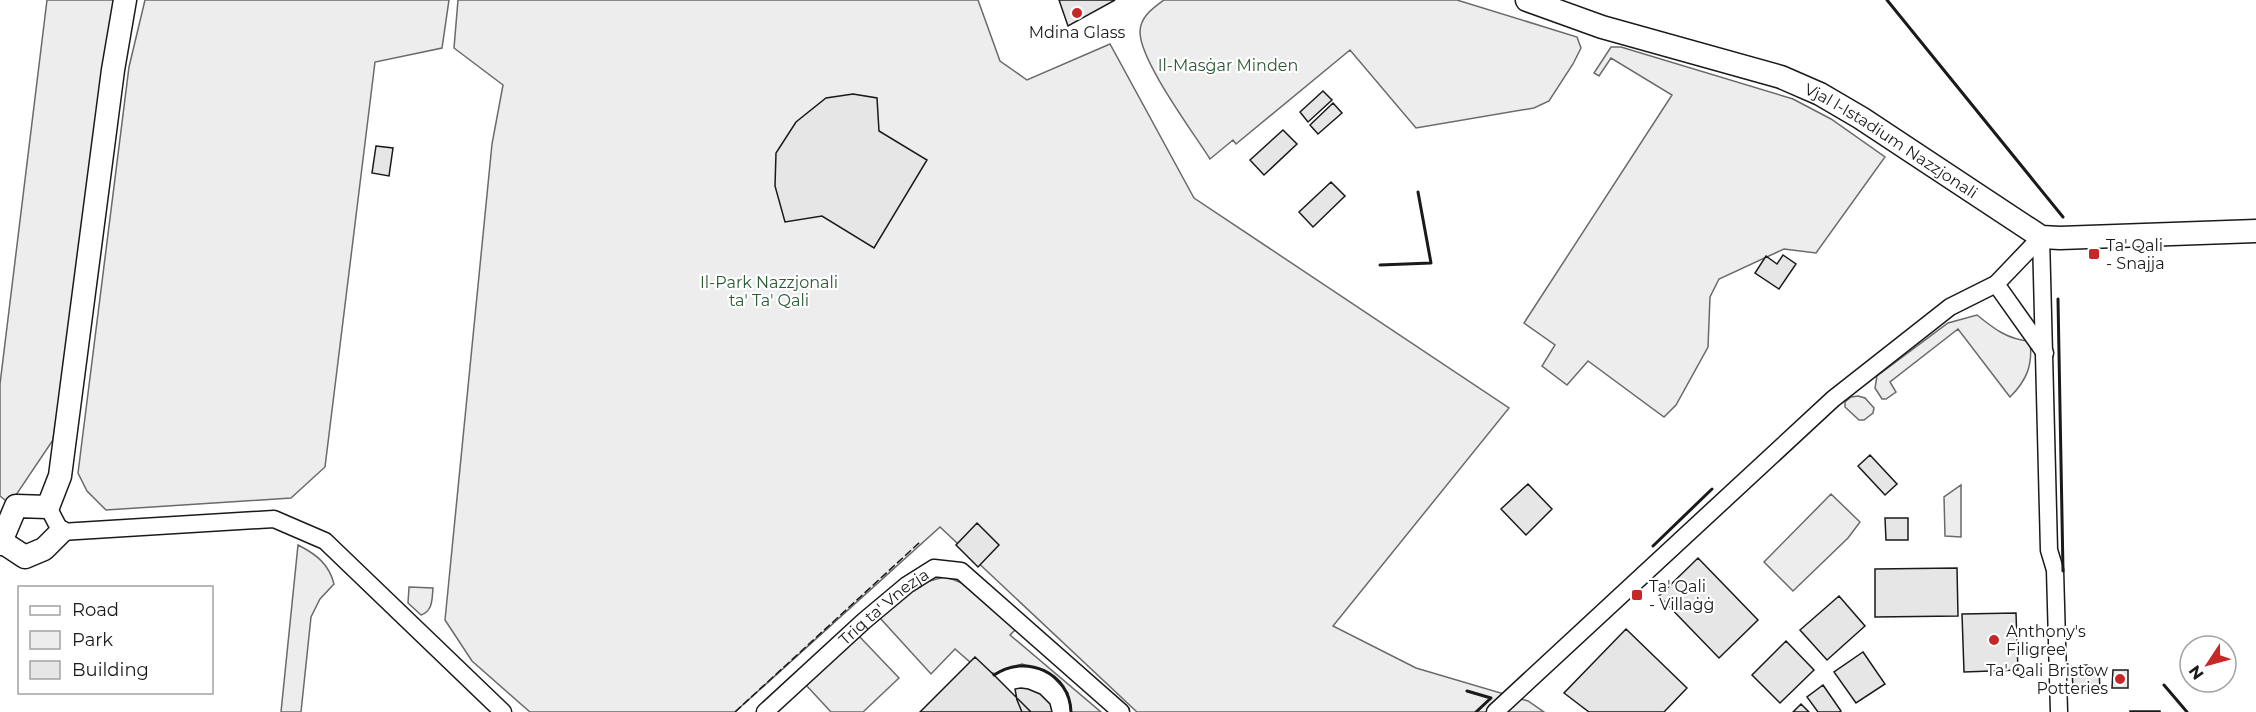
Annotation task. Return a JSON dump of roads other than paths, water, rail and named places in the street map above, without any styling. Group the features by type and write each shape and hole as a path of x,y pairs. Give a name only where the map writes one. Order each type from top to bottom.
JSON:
{"main road":[{"path":"62,532 44,549 25,557 1,542 16,506 48,507 60,476 113,69 125,0"},
{"name":"Vjal l-Istadium Nazzjonali","path":"1527,0 1602,27 1781,77 1820,94 1861,118 2041,237"},
{"path":"2041,237 2256,231"}],"street":[{"path":"1495,712 1841,392 1950,307 1996,284 2041,237"},
{"path":"2041,237 2049,550 2055,570 2059,712"},
{"path":"1996,284 2045,353"},
{"path":"48,507 62,532 274,519 325,542 503,712"},
{"name":"Triq ta' Vnezja","path":"765,712 864,621 907,585 934,568 961,572 1121,712"}],"place":[{"name":"Mdina Glass","path":"1077,13"},
{"name":"Ta' Qali - Snajja","path":"2094,254"},
{"name":"Ta' Qali - Villaġġ","path":"1637,595"},
{"name":"Anthony's Filigree","path":"1994,640"},
{"name":"Ta' Qali Bristow Potteries","path":"2120,679"}],"park label":[{"name":"Il-Masġar Minden","path":"1228,65"},
{"name":"Il-Park Nazzjonali ta' Ta' Qali","path":"769,291"}]}
